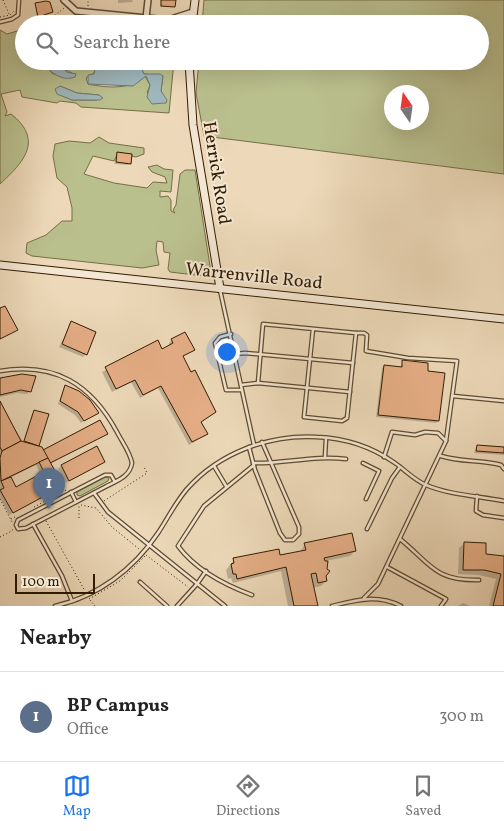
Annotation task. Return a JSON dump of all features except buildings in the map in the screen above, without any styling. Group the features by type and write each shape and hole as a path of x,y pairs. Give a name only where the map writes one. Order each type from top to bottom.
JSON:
{"main road":[{"path":"193,15 195,0"},
{"name":"Herrick Road","path":"190,70 193,125 220,288"},
{"name":"Warrenville Road","path":"0,265 504,319"}],"street":[{"path":"64,0 68,6 76,10 120,15"},
{"path":"146,15 148,0"},
{"path":"183,15 193,12"}],"lane":[{"path":"18,15 19,0"},
{"path":"0,22 15,17"},
{"path":"220,288 254,445"},
{"path":"258,383 263,324 364,333 367,335 366,351 408,358 456,361 446,441 441,456 425,485 378,584 364,598"},
{"path":"313,329 304,417 342,421 347,418 356,333"},
{"path":"231,334 220,337 215,343 226,390 242,390"},
{"path":"235,354 260,354 353,362"},
{"path":"0,371 29,369 51,372 71,380 92,396 106,413 131,460 129,472 115,482 23,529 18,529 16,524 18,520 72,490 107,474 111,475 115,482"},
{"path":"241,385 258,383 350,392"},
{"path":"452,396 504,401"},
{"path":"384,456 392,432 415,435 425,432 438,433 446,441"},
{"path":"55,606 72,601 115,579 149,545 189,488 214,466 262,442 300,436 351,442 384,456 425,485 504,501"},
{"path":"325,456 326,438"},
{"path":"249,447 280,533 285,540 293,540 299,534 299,527 262,442"},
{"path":"252,596 233,588 188,560 178,546 204,506 254,464 273,464 325,456 346,459"},
{"path":"441,456 450,459 501,464 504,469"},
{"path":"362,464 379,470 366,499"},
{"path":"214,466 226,486"},
{"path":"367,530 388,484 400,467"},
{"path":"72,490 76,502"},
{"path":"94,493 101,504 225,606"},
{"path":"477,496 476,511 483,515 504,518"},
{"path":"33,524 62,576 72,601"},
{"path":"400,539 430,568 445,577 460,581 479,580"},
{"path":"387,566 446,599 441,606"},
{"path":"177,606 206,571"},
{"path":"140,582 167,606"},
{"path":"332,606 364,598 390,601 401,606"}],"path":[{"path":"3,0 9,15"},
{"path":"88,0 88,6"},
{"path":"0,17 9,15 15,10 16,5"},
{"path":"56,15 65,7"},
{"path":"96,508 147,473 144,467"},
{"path":"31,508 72,490"},
{"path":"0,499 11,519 13,531 0,537"},
{"path":"80,505 96,508 112,527 139,549"},
{"path":"11,519 18,515"},
{"path":"45,518 62,545 67,560 86,592"},
{"path":"145,554 190,588"},
{"path":"88,597 95,606"}],"green space":[{"path":"204,0 504,0 504,174 204,136 196,93 198,70 489,70 489,15 203,15"},
{"path":"0,30 7,34 15,32 15,70 50,70 53,74 72,73 66,70 95,70 94,73 86,78 88,84 111,87 133,84 145,76 150,85 147,93 166,103 161,91 163,76 144,74 142,70 173,70 169,113 81,107 76,103 60,101 57,103 22,97 20,90 1,94 7,112 5,116 11,114 21,124 27,133 28,142 23,159 0,184","holes":["60,86 77,93 99,95 97,100 72,100 58,94"]},
{"path":"99,137 109,143 144,148 144,154 136,157 118,153 114,161 93,156 84,174 114,183 147,188 153,182 167,183 165,177 152,172 148,167 157,165 164,169 173,170 171,192 160,191 160,197 168,196 171,200 171,211 175,213 173,210 176,205 180,174 185,170 195,170 210,266 209,271 204,276 170,272 168,269 170,253 164,252 163,242 157,241 156,250 159,265 142,268 32,256 26,253 27,243 46,235 62,221 72,221 72,208 67,187 57,178 53,156 55,144 69,141 90,143"},
{"path":"105,477 109,478 108,481 80,496 77,495 77,492"}],"water":[{"path":"49,70 65,70 76,74 75,77 70,78 56,75"},
{"path":"95,70 142,70 144,74 160,74 163,76 161,91 167,100 166,103 152,104 147,97 150,85 146,76 133,86 88,84 88,75 94,74"},
{"path":"60,86 77,93 99,95 103,98 100,100 72,100 57,94 55,89"}],"place":[{"name":"BP Campus","path":"49,509"}]}
